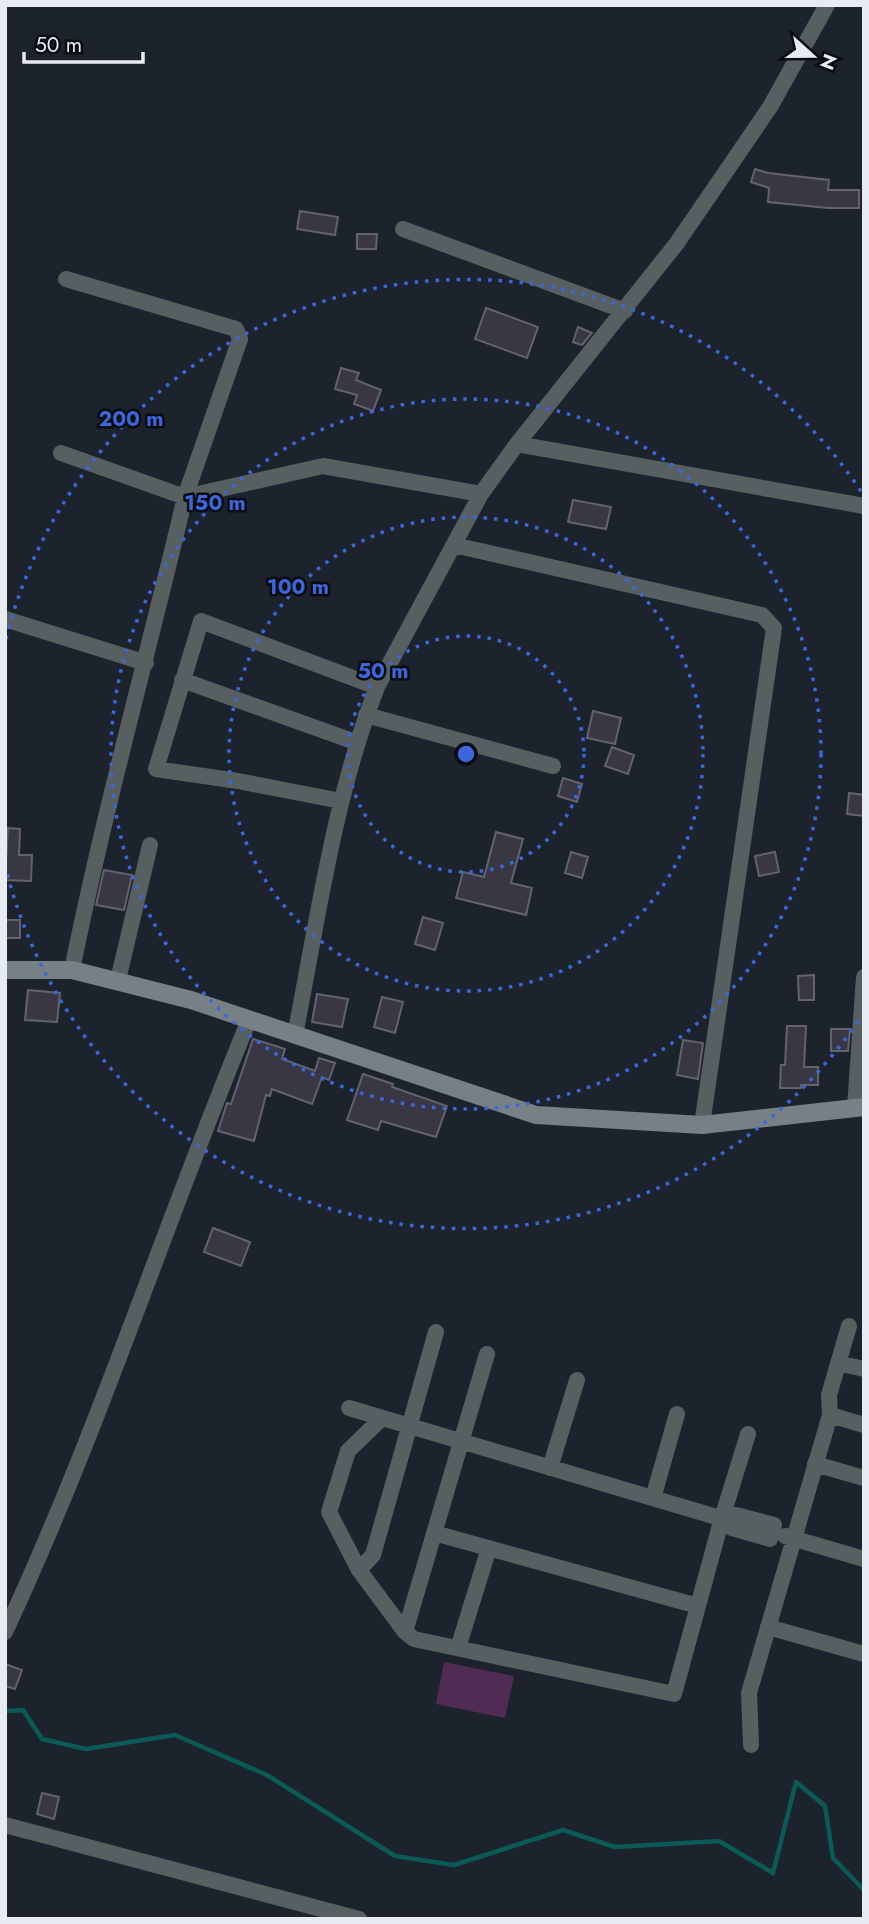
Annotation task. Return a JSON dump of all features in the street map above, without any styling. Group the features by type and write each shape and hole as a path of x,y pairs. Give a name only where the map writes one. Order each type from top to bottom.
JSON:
{"street":[{"path":"295,1035 341,801 377,687 481,494 517,444 677,243 770,107 827,5"},
{"path":"403,229 625,311"},
{"path":"66,279 236,330 240,339 185,497 146,663 92,868 72,970"},
{"path":"517,444 864,506"},
{"path":"61,453 185,497 323,466 481,494"},
{"path":"454,545 762,615 774,628 702,1125"},
{"path":"5,619 146,663"},
{"path":"341,801 238,781 156,769 201,621 377,687"},
{"path":"183,680 358,743"},
{"path":"366,715 553,766"},
{"path":"118,981 150,845"},
{"path":"5,970 72,970 191,1000 536,1115 702,1125 859,1108 864,977"},
{"path":"5,1632 46,1544 249,1020"},
{"path":"751,1745 749,1693 830,1415 829,1395 849,1326"},
{"path":"359,1570 373,1555 436,1332"},
{"path":"405,1632 487,1353"},
{"path":"838,1363 864,1370"},
{"path":"550,1468 577,1380"},
{"path":"349,1408 726,1519 736,1515 774,1525 772,1532 864,1559"},
{"path":"653,1498 677,1414"},
{"path":"830,1415 864,1425"},
{"path":"382,1418 348,1451 329,1512 359,1570 405,1632 414,1639 674,1694 726,1519 748,1434"},
{"path":"816,1464 864,1478"},
{"path":"434,1533 698,1606"},
{"path":"458,1648 489,1548"},
{"path":"768,1627 864,1654"},
{"path":"5,1825 359,1919"}],"shaded area":[{"path":"444,1662 514,1676 505,1718 436,1704"}],"building":[{"path":"755,169 829,180 828,190 859,190 859,208 768,202 769,188 751,182"},
{"path":"300,211 338,217 335,235 297,229"},
{"path":"357,234 377,234 376,249 357,249"},
{"path":"486,308 538,327 527,358 475,339"},
{"path":"578,327 592,333 582,345 573,342"},
{"path":"341,368 359,373 356,380 381,390 373,411 354,404 357,395 335,389"},
{"path":"573,500 611,507 606,529 568,522"},
{"path":"593,711 621,718 615,744 587,738"},
{"path":"612,747 634,755 628,774 605,766"},
{"path":"563,778 582,784 577,802 558,796"},
{"path":"849,793 864,795 864,816 847,814"},
{"path":"8,828 20,829 19,855 32,855 31,881 5,880"},
{"path":"496,832 523,839 511,883 532,888 526,915 456,898 463,872 484,877"},
{"path":"571,852 588,857 582,878 565,873"},
{"path":"775,852 779,872 759,876 755,856"},
{"path":"104,870 132,875 124,910 96,905"},
{"path":"423,917 443,923 435,950 415,944"},
{"path":"5,920 20,920 20,938 5,938"},
{"path":"814,975 814,1000 799,1000 798,976"},
{"path":"28,990 60,993 57,1022 25,1020"},
{"path":"317,994 348,999 342,1027 312,1022"},
{"path":"382,997 403,1002 395,1033 374,1027"},
{"path":"787,1026 806,1026 804,1067 818,1067 818,1085 780,1088 781,1065 785,1065"},
{"path":"831,1029 850,1029 848,1051 831,1051"},
{"path":"253,1039 285,1049 282,1059 315,1071 319,1058 335,1063 329,1080 322,1077 312,1104 272,1089 270,1096 266,1095 254,1141 218,1131 227,1103 231,1104"},
{"path":"683,1040 703,1043 698,1079 677,1075"},
{"path":"363,1074 447,1106 436,1137 381,1121 378,1130 347,1120"},
{"path":"213,1228 250,1242 241,1266 204,1252"},
{"path":"5,1664 22,1670 15,1689 5,1686"},
{"path":"42,1793 59,1797 54,1819 37,1814"}],"waterway":[{"path":"5,1711 23,1710 42,1739 86,1749 175,1735 267,1775 395,1856 454,1865 563,1830 615,1847 719,1841 773,1873 796,1782 825,1806 833,1858 864,1890"}]}
